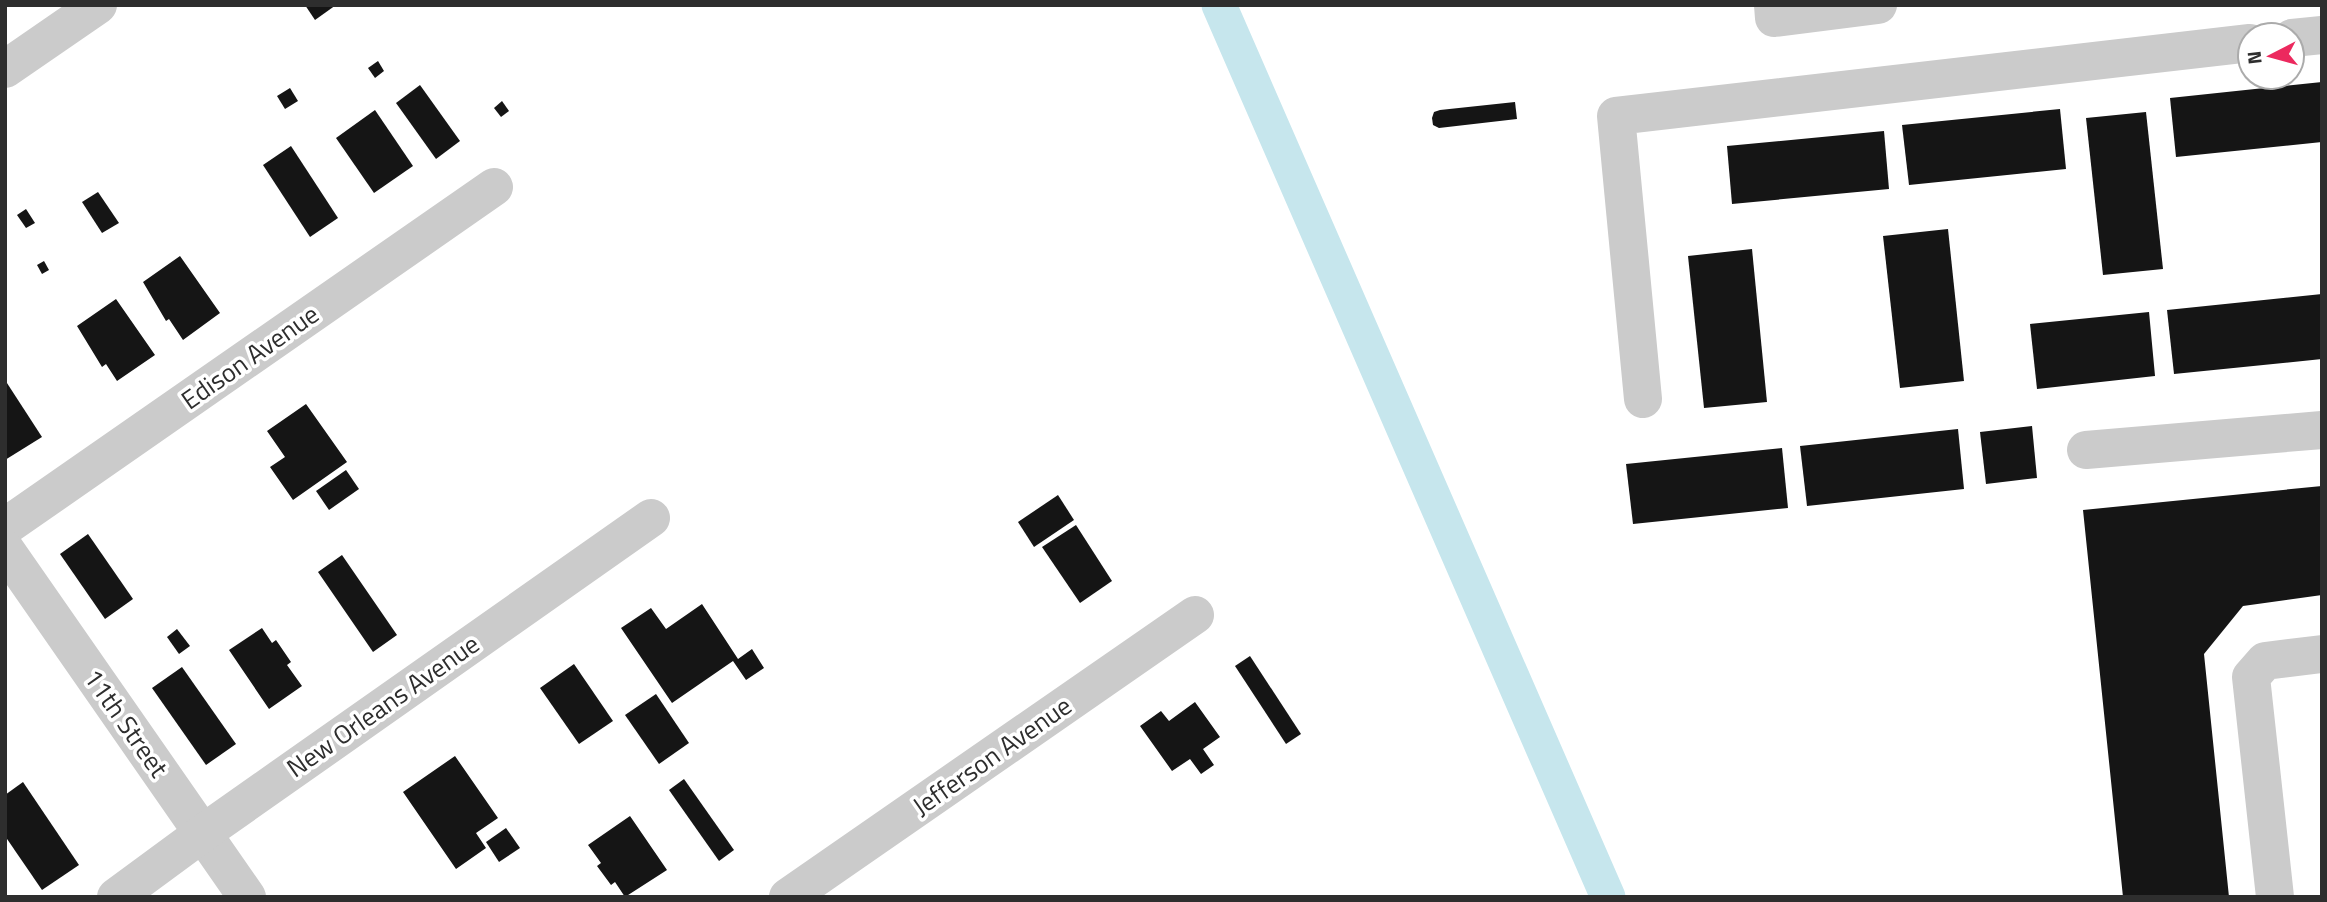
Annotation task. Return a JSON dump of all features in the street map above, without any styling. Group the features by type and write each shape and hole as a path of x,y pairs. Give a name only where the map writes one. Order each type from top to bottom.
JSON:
{"street":[{"path":"5,69 97,5"},
{"path":"1773,5 1774,18 1878,5"},
{"path":"1643,399 1616,116 2236,45"},
{"name":"Edison Avenue","path":"5,527 494,187"},
{"path":"2086,450 2322,430"},
{"name":"New Orleans Avenue","path":"116,897 651,518"},
{"name":"11th Street","path":"5,549 247,897"},
{"name":"Jefferson Avenue","path":"788,897 1195,615"},
{"path":"2275,897 2251,677 2265,661 2322,654"}],"building":[{"path":"305,5 336,5 315,20"},
{"path":"378,61 384,71 375,78 368,68"},
{"path":"2322,82 2322,142 2176,157 2170,98 2236,91 2306,91 2306,84"},
{"path":"420,85 460,141 436,159 396,103"},
{"path":"290,88 298,101 285,109 277,96"},
{"path":"502,101 509,111 501,117 494,108"},
{"path":"1515,102 1517,119 1439,128 1433,125 1434,112 1440,110"},
{"path":"2060,109 2066,169 1909,185 1902,125"},
{"path":"375,110 413,166 374,193 336,138"},
{"path":"2146,112 2163,269 2103,275 2086,118"},
{"path":"1884,131 1889,189 1732,204 1727,146"},
{"path":"291,146 338,218 310,237 263,165"},
{"path":"98,192 119,223 102,233 82,202"},
{"path":"26,209 35,223 26,228 17,215"},
{"path":"1948,229 1964,381 1900,388 1883,236"},
{"path":"1752,249 1767,402 1704,408 1688,256"},
{"path":"180,256 220,313 183,340 169,319 166,321 143,282"},
{"path":"44,261 49,270 42,274 37,265"},
{"path":"2322,294 2322,359 2174,374 2167,310"},
{"path":"116,299 155,355 117,381 106,364 102,367 77,326"},
{"path":"2149,312 2155,376 2037,389 2030,324"},
{"path":"5,380 42,437 5,460"},
{"path":"306,404 347,462 293,500 270,467 285,457 267,431"},
{"path":"2032,426 2037,478 1986,484 1980,432"},
{"path":"1958,429 1964,489 1807,506 1800,446"},
{"path":"1782,448 1788,508 1633,524 1626,464"},
{"path":"346,470 359,489 329,510 316,491"},
{"path":"2322,486 2322,595 2243,606 2204,654 2229,897 2123,897 2083,510"},
{"path":"1058,495 1074,520 1034,547 1018,522"},
{"path":"1076,525 1112,581 1080,603 1042,547"},
{"path":"88,534 133,599 105,619 60,554"},
{"path":"342,555 397,635 373,652 318,572"},
{"path":"702,604 738,659 752,649 764,668 746,680 733,661 672,703 621,628 651,608 666,629"},
{"path":"262,628 272,643 276,640 291,662 287,665 302,686 269,709 229,650"},
{"path":"177,629 190,646 179,654 167,637"},
{"path":"1250,656 1301,734 1286,744 1235,666"},
{"path":"574,664 613,721 579,744 540,688"},
{"path":"182,667 236,744 206,765 152,688"},
{"path":"656,694 689,743 659,764 625,715"},
{"path":"1195,702 1220,737 1203,749 1214,765 1201,774 1190,759 1172,771 1140,726 1161,711 1169,721"},
{"path":"455,756 498,818 476,833 486,848 456,869 403,792"},
{"path":"684,779 734,850 719,861 669,790"},
{"path":"23,782 79,865 42,890 5,836 5,795"},
{"path":"630,816 667,870 625,897 615,882 611,885 597,866 601,863 588,845"},
{"path":"506,828 520,848 499,862 486,842"}],"waterway":[{"path":"1219,5 1608,897"}]}
